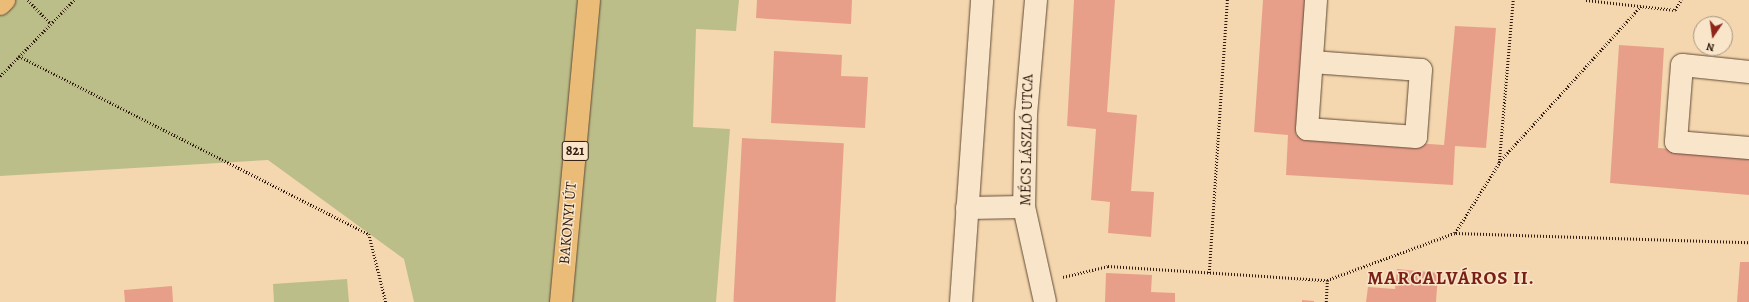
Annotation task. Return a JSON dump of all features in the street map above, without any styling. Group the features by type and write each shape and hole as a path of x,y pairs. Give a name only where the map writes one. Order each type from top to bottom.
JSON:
{"main road":[{"path":"0,4 4,0"},
{"name":"BAKONYI ÚT","path":"561,302 589,0"}],"street":[{"path":"961,302 982,0"},
{"name":"MÉCS LÁSZLÓ UTCA","path":"1036,0 1026,114 1024,206 1043,293"},
{"path":"1312,62 1421,70 1416,137 1307,129 1316,0"},
{"path":"1749,72 1682,65 1676,142 1749,148"},
{"path":"967,208 1024,206"}],"path":[{"path":"28,0 50,23"},
{"path":"0,76 74,0"},
{"path":"1209,273 1227,0"},
{"path":"1499,163 1513,0"},
{"path":"1586,0 1675,10 1681,0"},
{"path":"1455,233 1499,163 1641,6"},
{"path":"19,56 368,234 386,302"},
{"path":"1043,293 1108,266 1327,280 1455,233 1749,242"},
{"path":"1326,302 1327,280"}],"green space":[{"path":"0,0 739,0 736,31 696,29 693,127 730,129 716,302 414,302 404,259 268,160 0,176"},
{"path":"347,279 349,302 274,302 273,284"}],"building":[{"path":"757,0 852,0 851,24 756,18"},
{"path":"1074,0 1115,0 1107,112 1137,115 1131,191 1154,192 1151,237 1108,233 1110,202 1091,200 1096,129 1067,126"},
{"path":"1263,0 1306,0 1296,135 1444,145 1455,26 1496,28 1486,148 1455,146 1453,185 1286,175 1288,135 1254,132"},
{"path":"1619,45 1664,48 1658,148 1749,155 1749,195 1610,183"},
{"path":"774,51 842,55 841,76 868,77 865,128 771,123"},
{"path":"742,138 844,143 836,302 733,302"},
{"path":"1740,262 1749,262 1749,302 1737,302"},
{"path":"1397,269 1438,273 1436,302 1366,302 1368,287 1395,289"},
{"path":"1106,273 1152,275 1151,292 1175,293 1175,302 1105,302"},
{"path":"172,286 173,302 125,302 124,290"},
{"path":"1302,300 1314,301 1314,302 1302,302"}],"district":[{"name":"MARCALVÁROS II.","path":"1451,279"}]}
